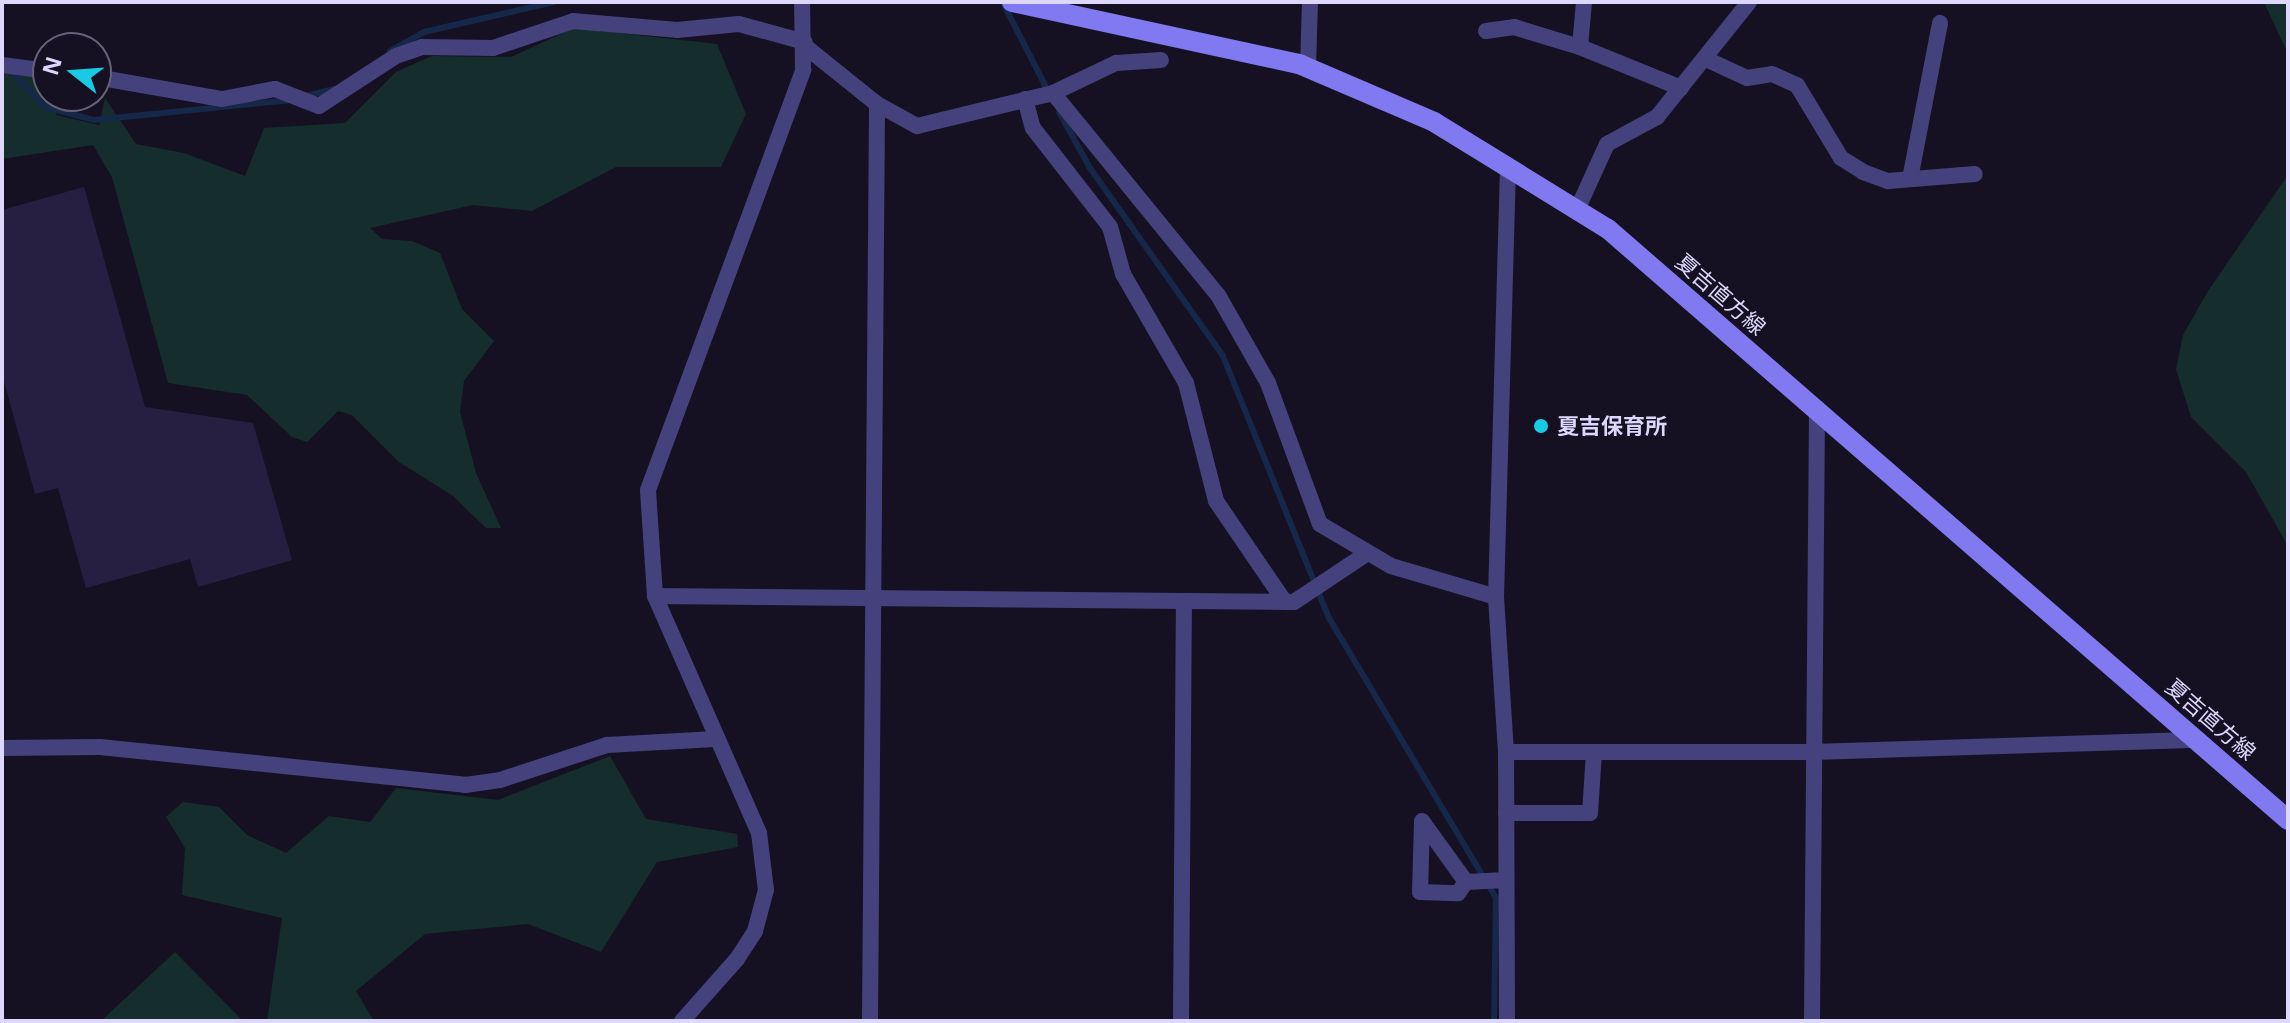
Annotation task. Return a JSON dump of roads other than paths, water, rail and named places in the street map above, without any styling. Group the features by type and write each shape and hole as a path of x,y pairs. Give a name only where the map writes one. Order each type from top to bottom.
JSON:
{"main road":[{"name":"夏吉直方線","path":"1012,2 1308,68 1434,122 1577,210 1817,408 2288,820"}],"street":[{"path":"682,1021 737,959 755,931 766,890 759,833 715,739 655,596 648,490 803,70 802,2"},
{"path":"1308,68 1310,2"},
{"path":"1580,47 1584,2"},
{"path":"1577,210 1607,144 1657,117 1749,2"},
{"path":"112,80 222,99 275,89 319,106 396,56 422,47 493,48 573,21 677,30 739,24 805,44 877,104 917,126 1053,93 1116,63 1161,60"},
{"path":"1910,179 1940,23"},
{"path":"1486,31 1514,27 1580,47 1681,88"},
{"path":"1706,59 1747,78 1772,74 1797,85 1841,158 1888,181 1975,174"},
{"path":"2,65 32,69"},
{"path":"1053,93 1218,295 1268,383 1320,524 1366,554 1496,597"},
{"path":"1025,99 1033,128 1110,227 1123,274 1186,383 1216,501 1285,602"},
{"path":"870,1021 869,601 877,104"},
{"path":"1507,1021 1506,752 1496,597 1508,166"},
{"path":"1812,1021 1817,408"},
{"path":"655,596 869,601 1285,602 1366,554"},
{"path":"1181,1021 1184,603"},
{"path":"2,748 100,747 465,785 500,780 607,745 715,739"},
{"path":"1506,752 1812,752 2199,740"},
{"path":"1506,813 1590,813 1594,752"},
{"path":"1466,882 1506,880"}],"waterway":[{"path":"390,51 424,32 554,2"},
{"path":"1004,5 1048,91"},
{"path":"11,71 45,107 94,120 291,100"},
{"path":"306,96 334,89"},
{"path":"1059,112 1090,168 1223,356 1329,618 1496,898 1494,1021"}],"place":[{"name":"夏吉保育所","path":"1541,426"}]}
